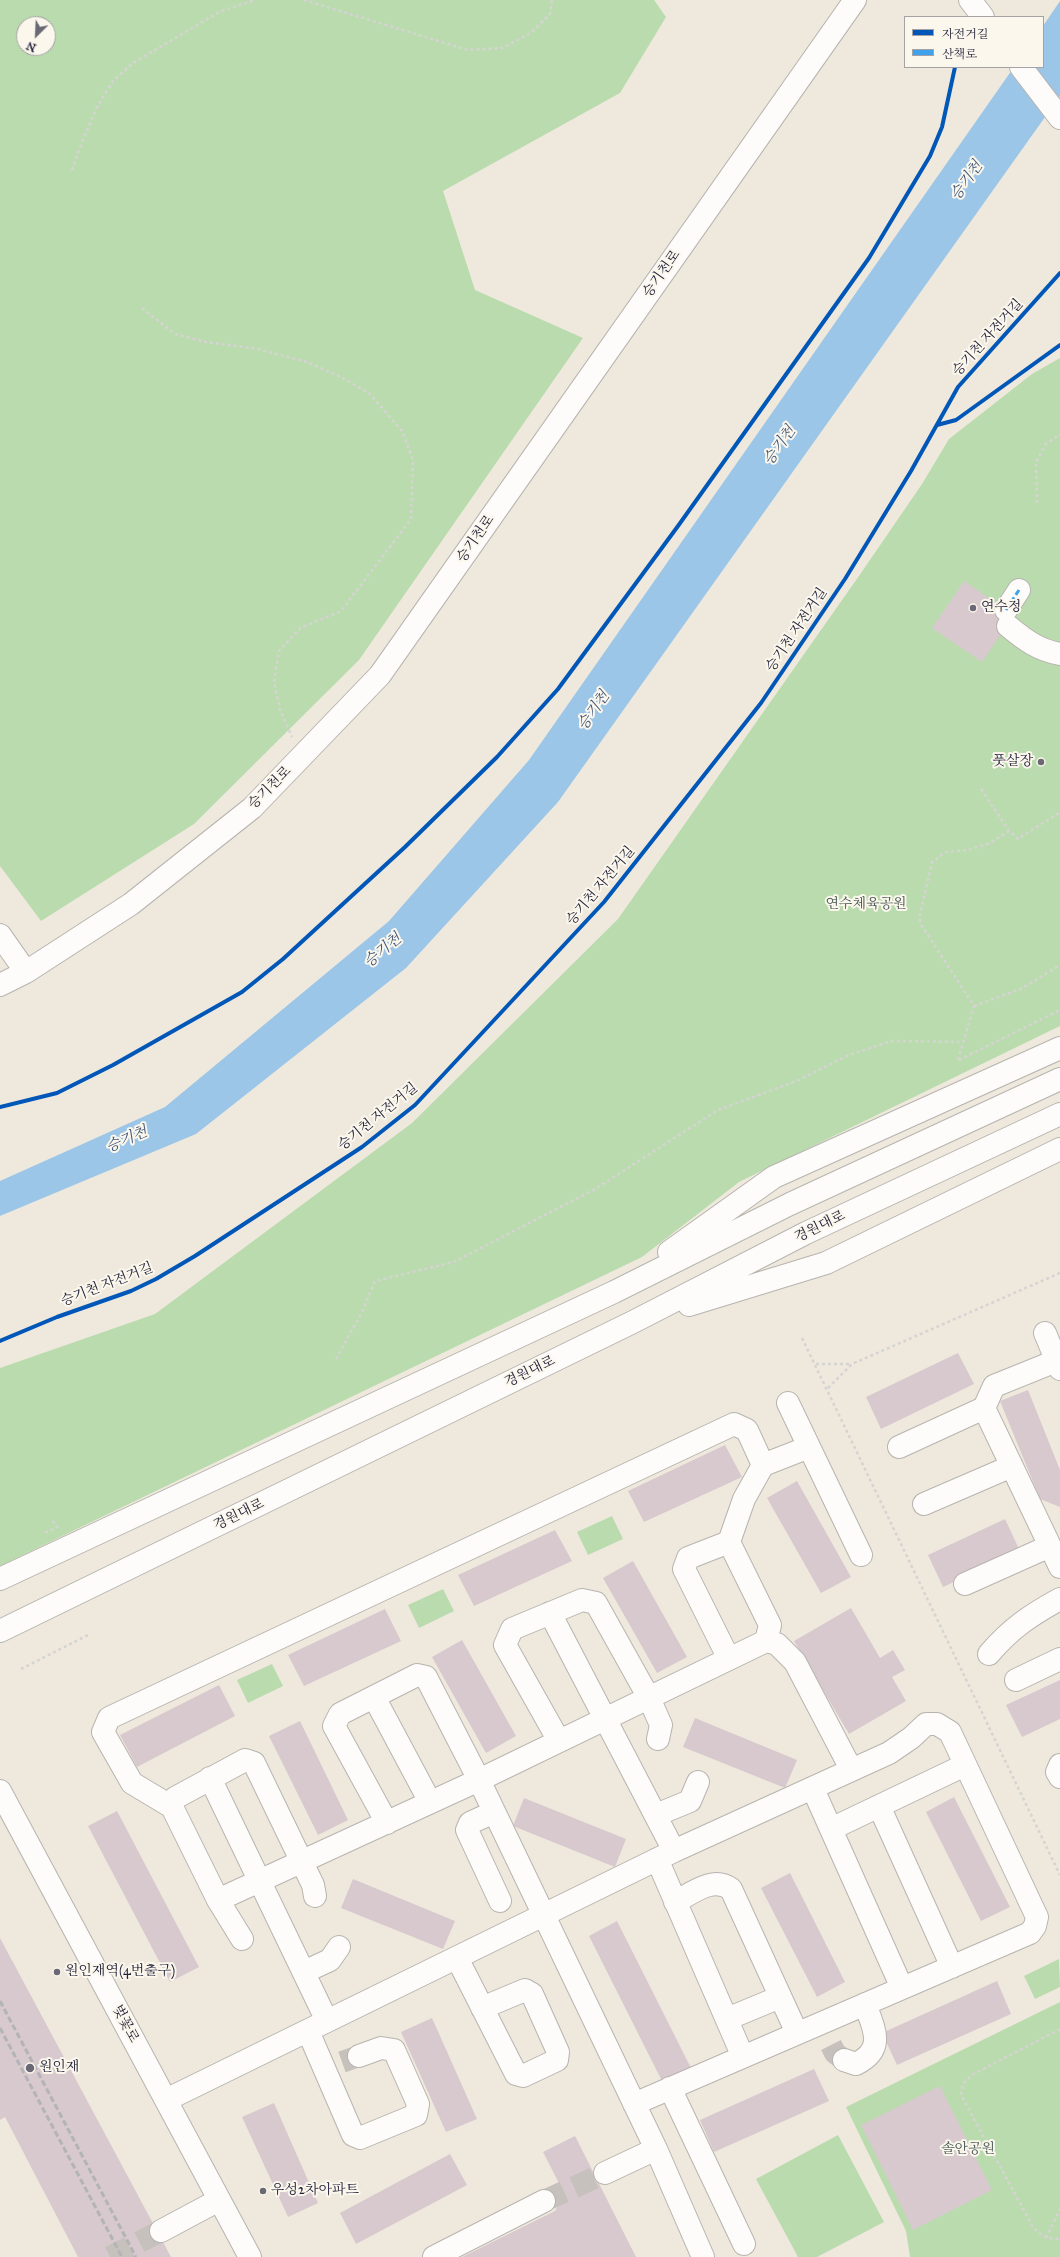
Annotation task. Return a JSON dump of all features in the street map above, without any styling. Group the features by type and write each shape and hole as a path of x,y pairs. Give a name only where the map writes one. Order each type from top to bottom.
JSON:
{"main road":[{"name":"승기천로","path":"0,985 26,972 131,904 252,808 380,675 854,0"},
{"path":"970,0 982,16"},
{"path":"1022,68 1060,118"},
{"path":"1019,590 1007,618 1031,645 1045,652 1060,654"},
{"path":"0,935 26,972"},
{"path":"614,1292 774,1177 1060,1048"},
{"path":"0,1579 614,1292 790,1204 1060,1079"},
{"name":"경원대로","path":"0,1631 633,1322 806,1233 1060,1114"},
{"path":"633,1322 826,1262 1060,1148"},
{"path":"899,1447 984,1408 994,1386 1058,1365 1045,1333"},
{"path":"788,1403 862,1555"},
{"path":"965,1584 1056,1553 984,1408"},
{"path":"242,1939 218,1900 172,1807 132,1783 103,1732 109,1718 734,1424 747,1430 763,1465"},
{"path":"766,1641 770,1625 729,1542 744,1499 763,1465 809,1447"},
{"path":"924,1504 1012,1466"},
{"path":"729,1542 688,1558 684,1569 729,1659"},
{"path":"989,1654 1004,1636 1027,1617 1060,1599"},
{"path":"559,1741 505,1645 512,1629 582,1600 596,1603 649,1698 661,1725 658,1739"},
{"path":"550,1613 656,1815 675,1902 743,2057"},
{"path":"218,1900 479,1780 766,1641 777,1644 795,1662 852,1769"},
{"path":"1016,1680 1060,1659"},
{"path":"387,1823 334,1726 340,1714 418,1675 426,1677 479,1780 542,1916 656,2149 703,2257"},
{"path":"374,1697 430,1802"},
{"path":"166,2100 665,1855 813,1789 852,1769 889,1753 911,1738 926,1724 937,1724 950,1732 1037,1917 1035,1926 1030,1933 634,2104"},
{"path":"172,1807 175,1798 210,1778 245,1760 254,1763 313,1885 315,1896"},
{"path":"831,1829 965,1765"},
{"path":"1060,1765 1057,1772 1060,1777"},
{"path":"210,1778 261,1881 327,2021"},
{"path":"656,1815 690,1801 698,1782"},
{"path":"813,1789 902,1988"},
{"name":"벚꽃로","path":"0,1791 250,2257"},
{"path":"879,1806 952,1967"},
{"path":"494,1812 470,1823 467,1830 500,1901"},
{"path":"675,1902 714,1883 724,1884 731,1890 797,2033"},
{"path":"304,1972 330,1960 339,1948"},
{"path":"457,1958 482,2008"},
{"path":"727,2019 780,1997"},
{"path":"844,2060 856,2064 867,2059 874,2047 876,2035 865,2004"},
{"path":"308,2031 352,2135 360,2138 416,2115 418,2104 394,2050 380,2048 359,2056"},
{"path":"670,2088 744,2244"},
{"path":"605,2173 656,2149"},
{"path":"161,2231 219,2200"},
{"path":"434,2257 544,2201"}],"path":[{"path":"72,170 98,105 113,81 134,63 221,11 256,0"},
{"path":"304,0 468,50 503,48 532,32 550,14 552,0"},
{"path":"142,308 175,334 206,342 258,348 307,362 340,377 370,394 402,431 413,460 412,518 340,611 300,628 280,651 274,682 280,710 295,744 295,764"},
{"path":"1037,503 1036,462 1046,444 1060,434"},
{"path":"981,789 1009,830 1018,839 1060,812"},
{"path":"974,1006 920,923 920,914 932,862 946,852 968,850 990,843 1009,830"},
{"path":"974,1006 1021,989 1060,965"},
{"path":"974,1006 958,1060 1060,1010"},
{"path":"336,1359 362,1312 375,1281 454,1262 595,1189 718,1110 799,1080 849,1055 891,1041 963,1042"},
{"path":"828,1388 852,1364 1060,1273"},
{"path":"802,1338 828,1388 1060,1875"},
{"path":"816,1364 852,1364"},
{"path":"40,1536 57,1527 51,1518"},
{"path":"21,1669 90,1634"},
{"path":"1060,2029 972,2075 963,2084 961,2095 1033,2227 1041,2236 1060,2239"},
{"path":"1046,2238 1060,2209"}],"green space":[{"path":"0,0 654,0 666,17 620,93 443,191 475,290 583,338 359,660 194,824 41,921 0,866"},
{"name":"연수체육공원","path":"1060,358 1060,1026 739,1182 642,1257 0,1566 0,1368 155,1314 412,1123 618,919 861,573 922,484 949,439 1032,374"},
{"path":"612,1516 623,1539 588,1555 577,1532"},
{"path":"443,1589 454,1611 419,1628 408,1605"},
{"path":"272,1664 283,1686 248,1703 237,1680"},
{"path":"1059,1959 1060,1987 1035,1999 1024,1976"},
{"name":"솔안공원","path":"1060,2002 1060,2257 910,2257 906,2231 846,2107"},
{"path":"838,2135 884,2222 817,2257 798,2257 756,2179"}],"water":[{"name":"승기천","path":"1060,1 1060,96 558,802 406,968 196,1134 0,1216 0,1181 165,1107 389,921 529,760 1013,68 1044,68 1044,25"}],"building":[{"path":"964,581 1014,615 982,662 932,628"},
{"path":"958,1353 974,1384 881,1429 866,1397"},
{"path":"1028,1390 1060,1470 1060,1507 1040,1499 1000,1401"},
{"path":"725,1445 742,1477 644,1522 628,1491"},
{"path":"797,1481 851,1577 821,1593 767,1498"},
{"path":"1005,1519 1020,1551 943,1587 928,1555"},
{"path":"555,1530 572,1561 474,1606 458,1575"},
{"path":"633,1561 687,1657 657,1673 603,1578"},
{"path":"851,1608 880,1658 893,1650 905,1670 892,1677 906,1701 849,1734 794,1641"},
{"path":"385,1609 401,1641 304,1686 288,1655"},
{"path":"462,1640 516,1736 486,1753 432,1657"},
{"path":"1060,1680 1060,1719 1022,1737 1006,1705"},
{"path":"219,1685 235,1716 137,1767 120,1735"},
{"path":"695,1718 797,1760 785,1788 683,1747"},
{"path":"300,1721 348,1820 318,1835 269,1736"},
{"path":"954,1797 1010,1907 981,1921 926,1812"},
{"path":"524,1798 626,1839 615,1867 513,1826"},
{"path":"117,1811 199,1967 170,1982 88,1826"},
{"path":"790,1873 845,1982 817,1997 761,1888"},
{"path":"353,1879 455,1921 443,1949 341,1908"},
{"path":"617,1921 691,2068 663,2083 589,1936"},
{"path":"0,1938 171,2257 78,2257 5,2117 0,2120"},
{"path":"997,1981 1011,2014 897,2065 882,2033"},
{"path":"432,2018 477,2119 446,2132 401,2032"},
{"path":"814,2069 829,2101 714,2152 700,2120"},
{"path":"940,2086 992,2190 913,2230 861,2125"},
{"path":"274,2103 318,2203 288,2217 242,2117"},
{"path":"575,2136 636,2257 462,2257 555,2211 564,2193 543,2152"},
{"path":"450,2154 467,2185 356,2244 340,2213"}],"tunnel":[{"path":"831,2045 835,2053 844,2060"},
{"path":"342,2062 359,2056"},
{"path":"544,2201 605,2173"},
{"path":"110,2257 161,2231"}],"railway":[{"path":"0,2001 136,2257"},
{"path":"0,2028 122,2257"}],"marked path":[{"path":"1006,610 1019,590"}],"cycle path":[{"path":"0,1107 57,1093 113,1065 242,992 283,959 405,847 497,757 558,689 678,526 869,258 930,156 942,127 955,68"},
{"name":"승기천 자전거길","path":"0,1341 57,1317 131,1291 156,1279 195,1256 362,1147 415,1105 604,902 761,703 845,579 911,471 958,387 1060,273"},
{"path":"937,425 956,420 1060,345"}],"place":[{"name":"연수정","path":"973,608"},
{"name":"풋살장","path":"1041,762"},
{"name":"원인재역(4번출구)","path":"57,1972"},
{"name":"원인재","path":"30,2068"},
{"name":"우성2차아파트","path":"263,2191"}]}
